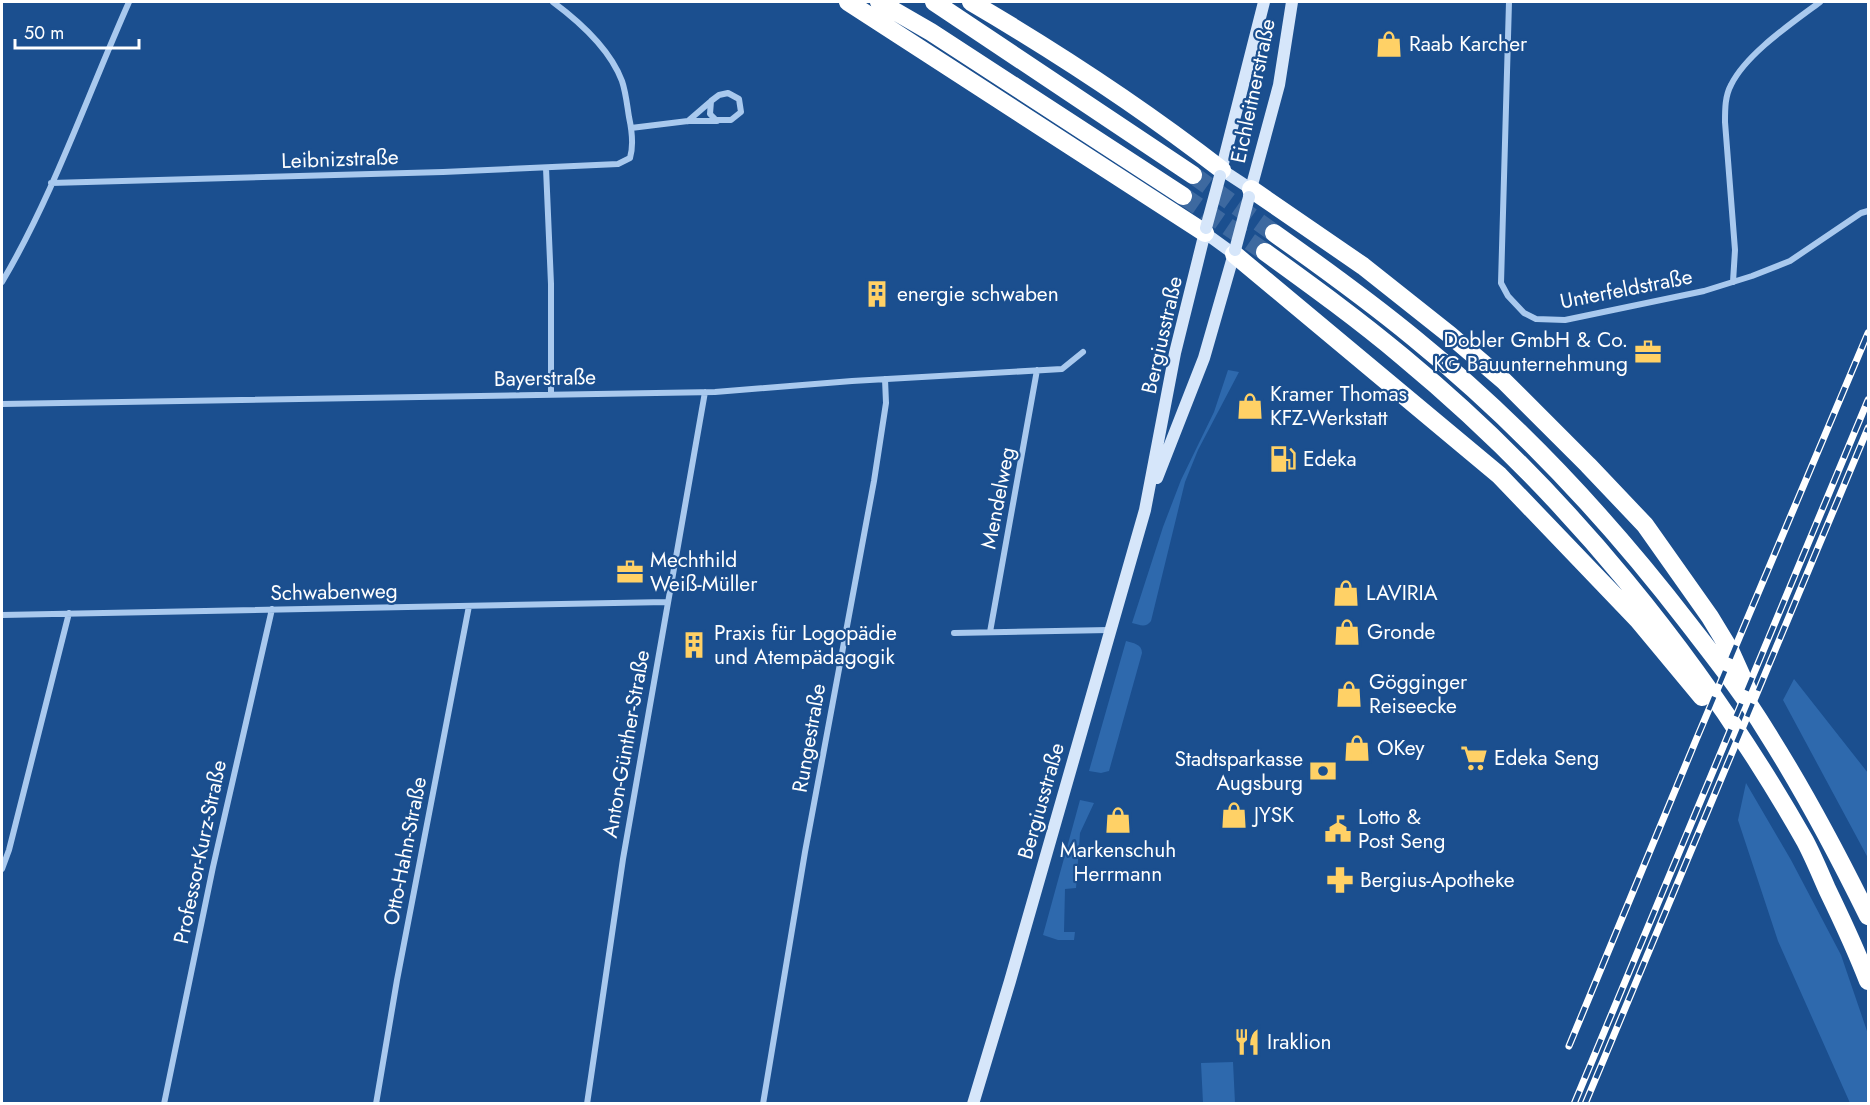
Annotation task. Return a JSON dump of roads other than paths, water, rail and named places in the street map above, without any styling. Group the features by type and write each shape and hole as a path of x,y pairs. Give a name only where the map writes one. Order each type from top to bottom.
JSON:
{"highway":[{"path":"848,2 1206,231"},
{"path":"879,2 931,32 1183,196"},
{"path":"934,2 1193,175"},
{"path":"971,2 1083,70 1169,129 1221,173"},
{"path":"1250,193 1363,266 1450,335 1504,381 1596,474 1645,525 1710,617 1730,650 1766,730"},
{"path":"1274,233 1346,284 1415,339 1481,397 1605,522 1662,588 1766,730 1822,823 1869,916"},
{"path":"1235,252 1499,475 1638,620 1694,688 1747,746"},
{"path":"1265,252 1336,303 1404,357 1469,414 1590,538 1646,605 1698,674 1747,746 1806,843 1869,981"}],"street":[{"path":"553,2 582,25 612,62 624,87 631,128 688,121 731,120 739,115 742,107 739,99 728,93 719,95 688,121"},
{"name":"Eichleitnerstraße","path":"1221,173 1264,2"},
{"name":"Eichleitnerstraße","path":"1250,193 1279,85 1292,2"},
{"name":"Unterfeldstraße","path":"1509,2 1502,283 1508,296 1524,313 1536,319 1565,321 1704,291 1790,261 1861,213 1869,211"},
{"path":"1733,282 1735,250 1725,122 1726,101 1730,86 1753,56 1820,2"},
{"path":"2,282 51,183 126,3"},
{"path":"711,101 710,114 720,121"},
{"name":"Leibnizstraße","path":"51,183 618,164 630,158 633,149 631,128"},
{"path":"546,168 551,284 551,394"},
{"path":"1221,173 1250,193"},
{"name":"Bergiusstraße","path":"1145,510 1175,353 1221,173"},
{"name":"Bergiusstraße","path":"973,1104 1145,510 1204,358 1250,193"},
{"path":"1206,231 1235,252"},
{"name":"Bayerstraße","path":"2,404 705,392 1062,369 1083,352"},
{"name":"Mendelweg","path":"990,632 1037,370"},
{"name":"Rungestraße","path":"763,1104 803,863 874,481 886,403 885,379"},
{"name":"Anton-Günther-Straße","path":"587,1104 622,859 705,392"},
{"name":"Schwabenweg","path":"2,615 667,602"},
{"name":"Otto-Hahn-Straße","path":"376,1104 403,949 469,606"},
{"name":"Professor-Kurz-Straße","path":"164,1104 213,867 272,609"},
{"path":"2,869 9,850 69,613"},
{"path":"954,633 1109,630"}],"tunnel":[{"path":"1193,175 1274,233"},
{"path":"1183,196 1265,252"}],"railway":[{"path":"1569,1046 1868,333"},
{"path":"1574,1104 1868,400"},
{"path":"1585,1104 1868,428"}],"place":[{"name":"Raab Karcher","path":"1389,44"},
{"name":"energie schwaben","path":"877,294"},
{"name":"Dobler GmbH & Co. KG Bauunternehmung","path":"1648,352"},
{"name":"Kramer Thomas KFZ-Werkstatt","path":"1250,406"},
{"name":"Edeka","path":"1283,459"},
{"name":"Mechthild Weiß-Müller","path":"630,572"},
{"name":"LAVIRIA","path":"1346,593"},
{"name":"Gronde","path":"1347,632"},
{"name":"Praxis für Logopädie und Atempädagogik","path":"694,645"},
{"name":"Gögginger Reiseecke","path":"1349,694"},
{"name":"OKey","path":"1357,748"},
{"name":"Edeka Seng","path":"1474,758"},
{"name":"Stadtsparkasse Augsburg","path":"1323,771"},
{"name":"JYSK","path":"1234,815"},
{"name":"Markenschuh Herrmann","path":"1118,820"},
{"name":"Lotto & Post Seng","path":"1338,829"},
{"name":"Bergius-Apotheke","path":"1340,880"},
{"name":"Iraklion","path":"1247,1042"}]}
